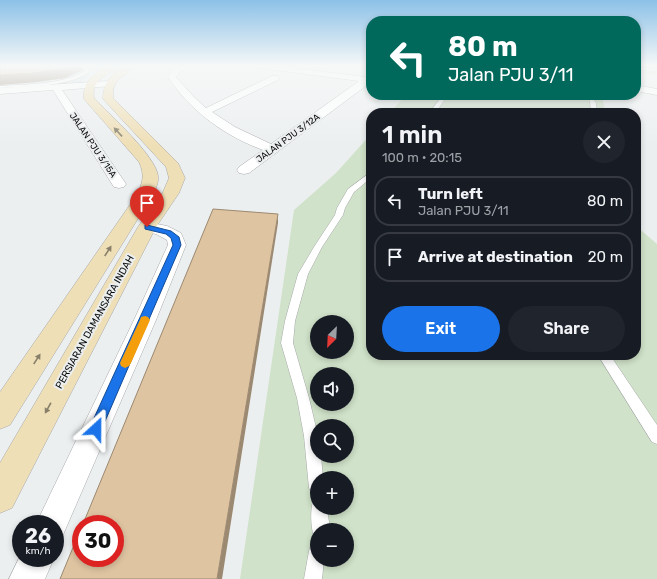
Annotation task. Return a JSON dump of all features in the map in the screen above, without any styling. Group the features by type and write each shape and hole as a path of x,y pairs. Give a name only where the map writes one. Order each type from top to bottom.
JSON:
{"main road":[{"path":"0,416 139,203 151,181 151,170 145,160 89,100 87,92"},
{"name":"PERSIARAN DAMANSARA INDAH","path":"0,496 147,227 171,192 177,178 173,166 108,98 107,92"}],"street":[{"name":"JALAN PJU 3/15A","path":"58,92 119,184"},
{"path":"183,92 205,112 250,140 273,149"},
{"path":"205,112 246,92"},
{"name":"JALAN PJU 3/12A","path":"244,170 351,92"},
{"path":"56,515 145,320 177,245 175,237 168,233 147,227"},
{"path":"28,579 33,567"}],"lane":[{"path":"436,108 442,100"},
{"path":"315,471 311,436 304,398 287,343 290,321 303,274 339,215 341,208 351,191 366,178"},
{"path":"607,360 657,437"},
{"path":"313,579 315,567"}],"green space":[{"path":"402,100 603,100 604,108 394,108"},
{"path":"366,140 366,360 641,360 641,230 657,244 657,579 240,579 294,210 336,173"}],"building":[{"path":"213,209 278,214 217,579 60,579 72,550 72,567 124,567 124,515 87,515"}],"slow traffic":[{"path":"125,363 145,320"}],"route":[{"path":"96,429 177,245 175,237 161,230 147,227"}]}
